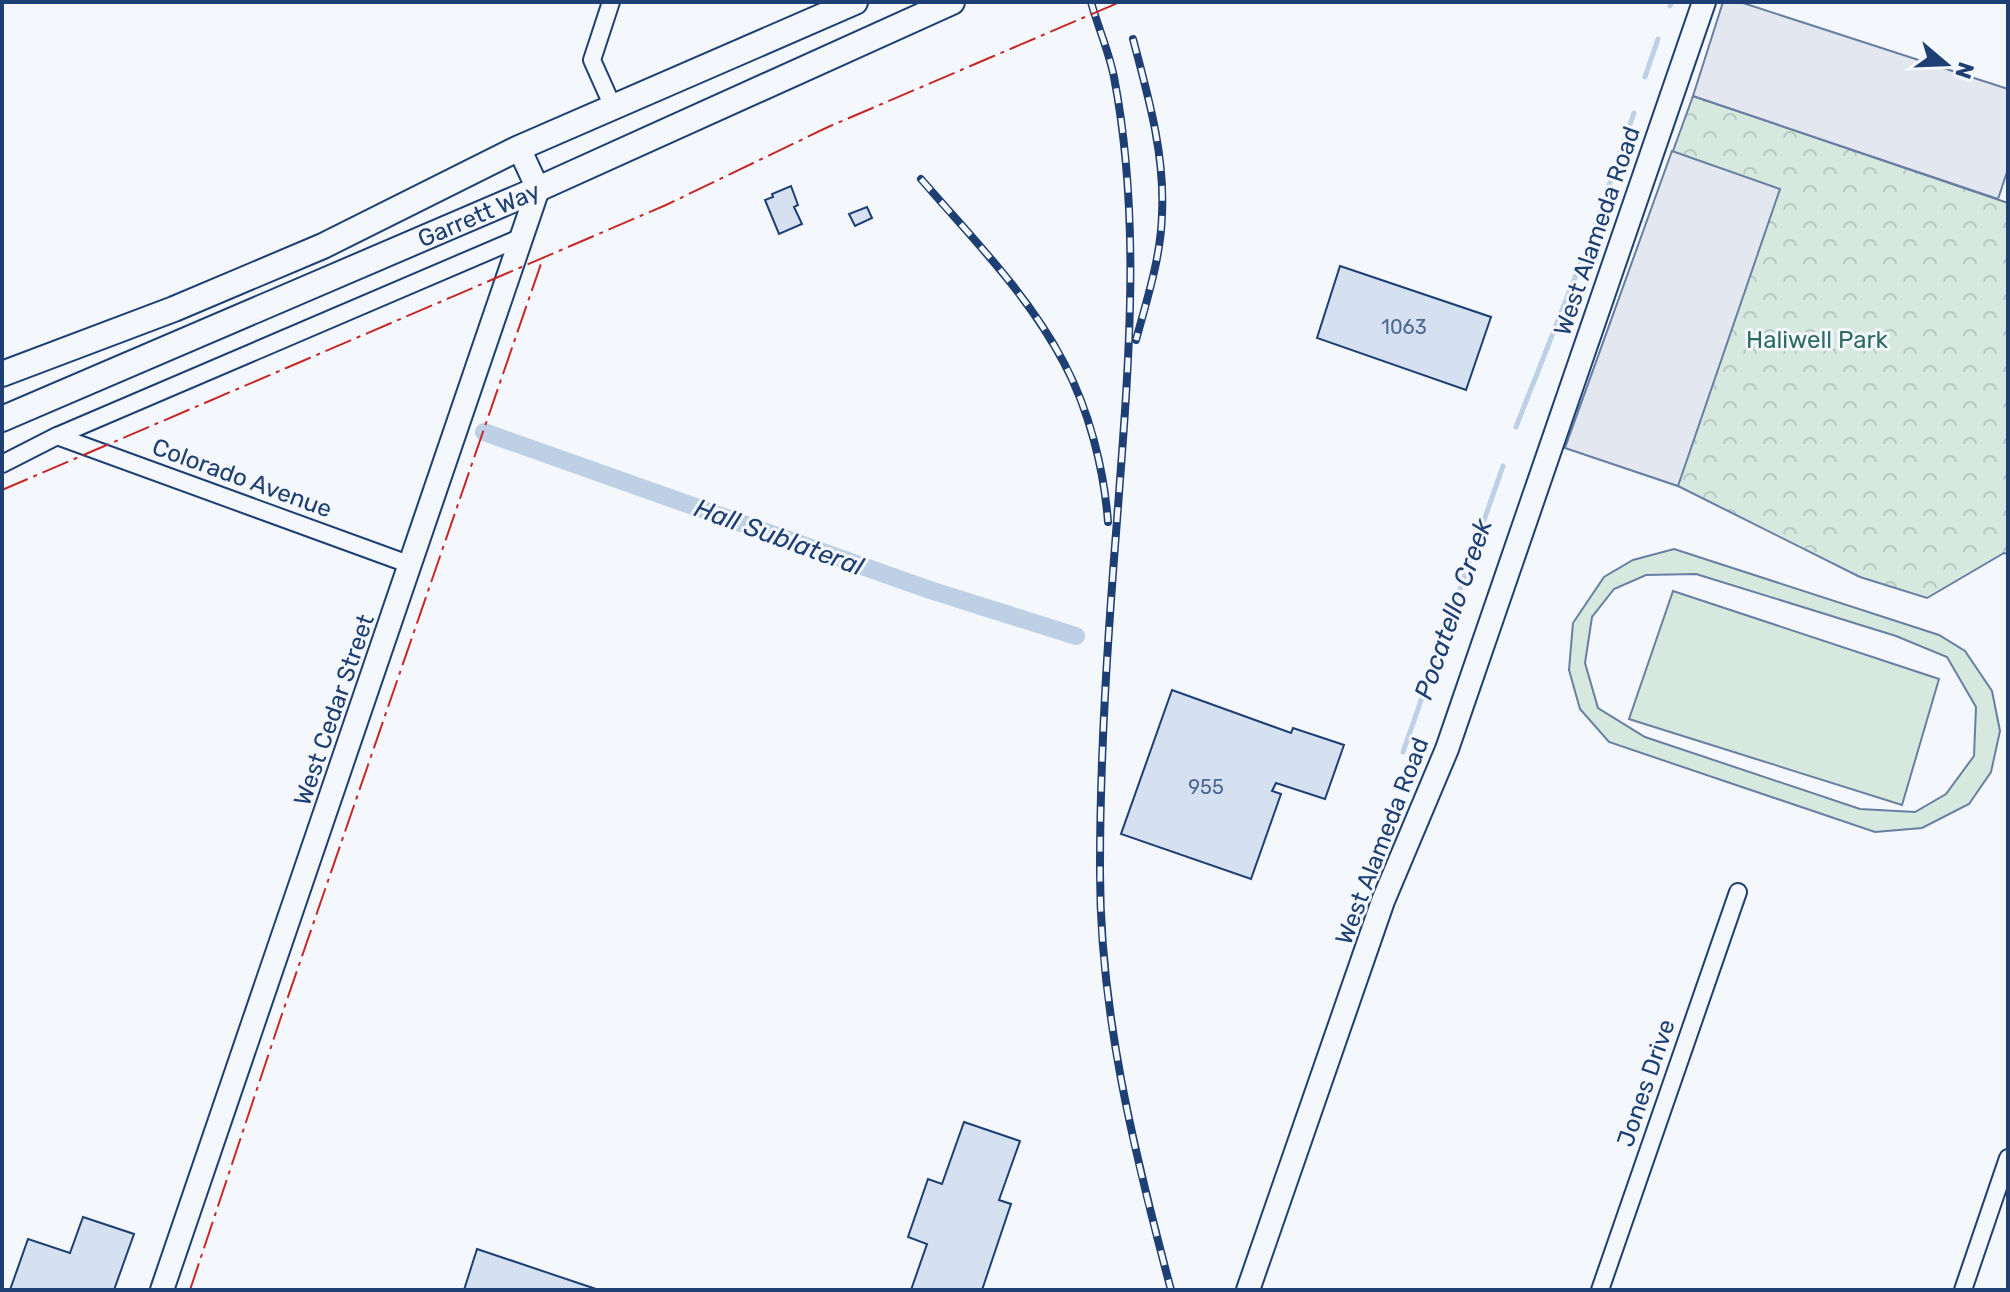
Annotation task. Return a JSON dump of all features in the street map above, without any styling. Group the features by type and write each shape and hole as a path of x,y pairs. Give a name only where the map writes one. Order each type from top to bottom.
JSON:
{"main road":[{"name":"Garrett Way","path":"2,374 174,309 323,246 519,148 855,2"},
{"name":"Garrett Way","path":"2,419 538,189 952,2"},
{"name":"West Alameda Road","path":"1248,1290 1383,901 1447,749 1704,2"},
{"path":"519,148 538,189"},
{"name":"West Cedar Street","path":"162,1290 538,189"}],"street":[{"path":"611,2 592,60 613,107"},
{"path":"2,464 57,436 522,237"},
{"name":"Colorado Avenue","path":"57,436 411,565"},
{"name":"Jones Drive","path":"1600,1290 1738,892"},
{"path":"1963,1290 2008,1158"}],"green space":[{"name":"Haliwell Park","path":"1693,96 2008,203 2008,554 2004,553 1927,598 1860,577 1678,486 1565,448"},
{"path":"1674,549 1939,635 1965,651 1992,691 2000,731 1991,772 1969,804 1922,828 1875,832 1609,742 1580,709 1569,670 1573,623 1604,577 1633,560","holes":["1696,574 1896,636 1947,657 1976,707 1974,756 1946,794 1915,812 1860,809 1645,737 1598,708 1585,663 1592,617 1614,589 1646,575"]},
{"path":"1673,591 1939,679 1902,805 1629,719"}],"shaded area":[{"path":"1723,2 1740,2 2008,89 2008,169 1998,199 1693,96"},
{"path":"1672,151 1780,189 1678,486 1565,448"}],"building":[{"path":"791,186 798,205 794,207 802,224 779,234 765,200"},
{"path":"867,207 872,218 855,226 849,214"},
{"path":"1340,266 1491,317 1466,390 1317,338"},
{"path":"1172,690 1291,733 1293,728 1344,745 1325,799 1276,783 1272,791 1281,794 1251,879 1121,834"},
{"path":"964,1122 1020,1141 999,1200 1011,1204 982,1290 911,1290 927,1244 908,1237 928,1179 942,1184"},
{"path":"83,1217 134,1234 114,1290 10,1290 28,1239 70,1253"},
{"path":"477,1249 599,1290 464,1290"}],"waterway":[{"name":"Pocatello Creek","path":"1670,6 1672,2"},
{"name":"Pocatello Creek","path":"1645,77 1658,39"},
{"name":"Pocatello Creek","path":"1595,226 1634,113"},
{"name":"Pocatello Creek","path":"1516,427 1583,257"},
{"name":"Hall Sublateral","path":"484,432 930,590 1076,636"},
{"name":"Pocatello Creek","path":"1403,752 1503,466"}],"railway":[{"path":"1091,2 1114,77 1123,132 1130,243 1125,409 1103,736 1101,920 1105,974 1121,1080 1171,1290"},
{"path":"1133,39 1154,125 1162,192 1159,246 1136,340"},
{"path":"921,179 1034,313 1064,363 1081,400 1094,440 1108,522"}],"power":[{"path":"2,490 666,205 828,127 1120,2"},
{"path":"190,1290 543,258"}]}
